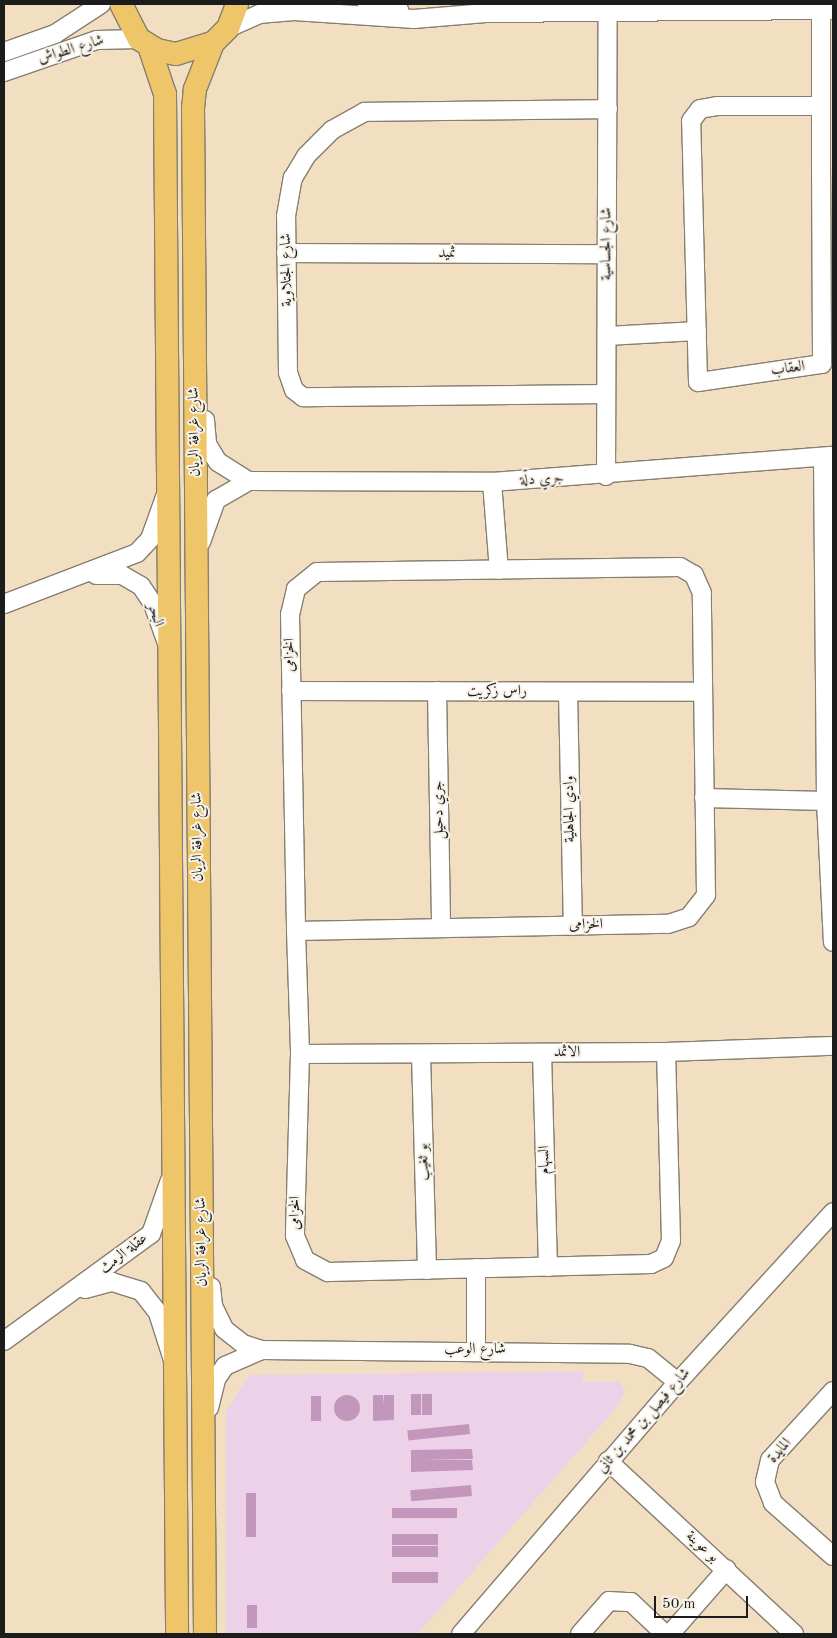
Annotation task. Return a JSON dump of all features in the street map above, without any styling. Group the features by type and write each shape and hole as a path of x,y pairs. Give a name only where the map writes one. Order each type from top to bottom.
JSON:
{"main road":[{"name":"شارع غرافة الريان","path":"121,4 144,42 165,94 166,494 177,1634"},
{"path":"144,42 186,54 213,44 228,28 237,4"},
{"name":"شارع غرافة الريان","path":"205,1634 192,108 194,89 213,44"}],"street":[{"name":"شارع الطواش","path":"4,52 37,41 76,22 101,4"},
{"path":"367,4 452,15"},
{"path":"228,28 270,12 364,18 452,15 486,8 608,11 821,9"},
{"name":"العقاب","path":"821,9 821,106 827,164 828,336 822,364 698,382 692,121 700,109 716,106 821,106"},
{"name":"شارع الجساسية","path":"606,476 608,11"},
{"path":"4,38 37,41"},
{"name":"شارع الطواش","path":"4,72 97,40 144,42"},
{"name":"شارع الجتلاوية","path":"606,394 303,397 289,379 286,203 293,178 332,130 352,117 375,111 608,109"},
{"name":"ثميد","path":"286,253 607,254"},
{"path":"607,336 697,331"},
{"name":"جري دلّة","path":"194,397 212,454 224,467 249,481 492,482 606,476 828,456"},
{"path":"828,456 826,801 833,942"},
{"path":"196,548 216,500 249,481"},
{"path":"492,482 499,570"},
{"name":"البحر","path":"4,604 83,576 144,547 166,494"},
{"name":"الخزامى","path":"296,931 668,924 689,917 706,895 702,593 694,575 680,567 317,572 296,588 290,614 296,931 300,1054 295,1236 305,1260 328,1272 651,1264 664,1258 671,1241 666,1052"},
{"name":"البحر","path":"83,576 113,573 141,586 153,604 168,646"},
{"name":"راس زكريت","path":"291,691 703,692"},
{"name":"جري دحيل","path":"437,691 441,928"},
{"name":"وادي الجاهلية","path":"568,692 573,926"},
{"path":"704,798 826,801"},
{"name":"الاثمد","path":"300,1054 666,1052 833,1046"},
{"name":"السهام","path":"542,1053 548,1266"},
{"name":"بو ثغيب","path":"421,1054 428,1270"},
{"name":"عقلة الرمث","path":"4,1341 73,1294 150,1234 172,1178"},
{"name":"شارع فيصل بن محمد بن ثاني","path":"461,1634 678,1382 830,1220"},
{"path":"476,1268 476,1350"},
{"name":"شارع الوعب","path":"202,1269 224,1329 243,1344 262,1350 476,1350 630,1354 648,1358 678,1382"},
{"name":"عقلة الرمث","path":"73,1294 112,1282 141,1291 158,1313 173,1360"},
{"name":"شارع الوعب","path":"204,1417 226,1366 262,1350"},
{"name":"المايدة","path":"833,1391 770,1460 764,1482 773,1503 833,1556"},
{"name":"بو عوينة","path":"608,1461 727,1569 794,1634"},
{"path":"670,1634 727,1569"},
{"path":"580,1634 609,1601 631,1602 665,1634"}],"shaded area":[{"path":"583,1371 583,1382 619,1381 625,1391 618,1406 418,1634 226,1634 226,1412 249,1375"}],"building":[{"path":"411,1394 421,1394 421,1415 411,1415"},
{"path":"422,1394 432,1394 432,1415 422,1415"},
{"path":"347,1395 356,1399 360,1408 356,1417 347,1421 338,1417 334,1408 338,1399"},
{"path":"373,1395 383,1395 384,1404 384,1395 394,1395 394,1420 373,1421"},
{"path":"311,1396 321,1396 321,1421 311,1421"},
{"path":"469,1424 470,1434 408,1440 407,1430"},
{"path":"472,1449 473,1459 420,1460 472,1460 473,1470 411,1472 411,1450"},
{"path":"471,1485 472,1496 411,1501 410,1490"},
{"path":"246,1493 256,1493 256,1537 246,1537"},
{"path":"392,1508 457,1508 457,1518 392,1518"},
{"path":"392,1534 438,1534 438,1545 392,1545"},
{"path":"392,1546 438,1546 438,1557 392,1557"},
{"path":"392,1572 438,1572 438,1583 392,1583"},
{"path":"247,1605 257,1605 257,1628 247,1628"}]}
